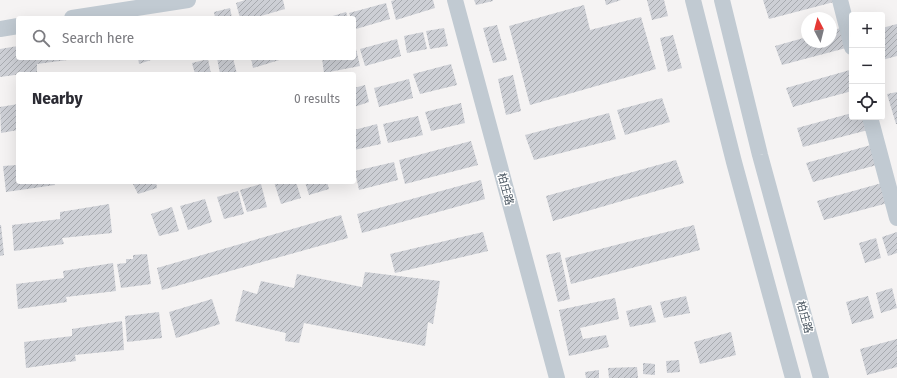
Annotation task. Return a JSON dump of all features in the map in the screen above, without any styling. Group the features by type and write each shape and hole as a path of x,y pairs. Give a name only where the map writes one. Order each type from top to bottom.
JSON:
{"street":[{"path":"85,16 188,0"},
{"name":"柏庄路","path":"455,0 557,378"},
{"path":"693,0 734,162 793,378"},
{"name":"柏庄路","path":"722,0 760,155 821,378"},
{"path":"840,0 849,35"},
{"path":"0,29 16,26"},
{"path":"871,120 897,218"}],"building":[{"path":"245,0 283,0 285,9 261,16 239,16 236,3"},
{"path":"433,0 435,8 396,20 391,1"},
{"path":"474,0 493,0 493,1 476,5"},
{"path":"605,0 621,0 606,5"},
{"path":"647,0 664,0 668,16 652,20"},
{"path":"763,0 834,0 834,2 769,19"},
{"path":"386,3 390,19 356,29 356,16 350,16 349,13"},
{"path":"584,5 590,30 641,17 656,69 530,105 509,26"},
{"path":"230,8 232,16 215,16 214,12"},
{"path":"346,12 347,16 333,16"},
{"path":"897,24 897,56 885,59 885,48 885,27"},
{"path":"497,25 507,60 493,63 483,28"},
{"path":"444,28 448,46 430,49 426,31"},
{"path":"840,28 846,48 782,65 775,46 801,39 801,48 837,48 837,29"},
{"path":"423,32 427,49 407,53 404,36"},
{"path":"673,35 682,68 668,72 660,38"},
{"path":"397,39 401,56 365,66 360,49"},
{"path":"16,46 16,60 67,60 37,64 37,72 16,72 16,75 0,77 0,49"},
{"path":"356,49 360,66 324,72 322,60 356,60"},
{"path":"138,60 151,60 139,64"},
{"path":"208,60 211,72 194,72 192,63"},
{"path":"217,60 234,60 236,72 220,72"},
{"path":"251,60 279,60 253,68"},
{"path":"451,64 457,85 420,94 413,74"},
{"path":"849,70 849,92 793,107 786,88"},
{"path":"513,75 521,111 506,115 498,79"},
{"path":"409,79 413,98 379,107 374,88"},
{"path":"365,85 369,102 356,106 356,87"},
{"path":"897,92 897,124 896,124 887,94"},
{"path":"662,98 670,122 625,135 617,110"},
{"path":"461,103 465,123 431,131 425,112"},
{"path":"16,104 16,130 1,133 0,107"},
{"path":"609,113 616,139 534,160 525,135"},
{"path":"849,114 849,120 865,120 868,130 803,147 797,128"},
{"path":"418,116 423,135 388,143 383,124"},
{"path":"377,124 381,144 356,150 356,129"},
{"path":"471,141 478,165 405,184 399,160"},
{"path":"871,145 877,165 813,182 806,163"},
{"path":"676,160 684,183 553,221 546,196"},
{"path":"394,162 398,180 359,190 356,171"},
{"path":"16,165 16,184 55,185 6,192 3,166"},
{"path":"481,180 485,199 362,233 357,214"},
{"path":"882,183 888,203 824,220 817,201"},
{"path":"133,184 156,184 157,188 138,194"},
{"path":"261,184 267,207 247,212 240,190"},
{"path":"275,184 297,184 301,198 281,204"},
{"path":"306,184 328,184 329,189 309,195"},
{"path":"238,191 244,214 224,219 217,197"},
{"path":"205,199 212,222 188,230 180,206"},
{"path":"109,204 112,233 62,238 64,244 14,251 12,225 60,219 60,212"},
{"path":"172,207 179,231 159,236 151,214"},
{"path":"341,215 348,238 162,290 157,268"},
{"path":"0,225 4,255 0,256"},
{"path":"694,225 700,250 571,284 565,258"},
{"path":"483,232 488,251 395,273 390,254"},
{"path":"897,232 897,253 888,256 882,237"},
{"path":"876,238 881,258 865,263 859,243"},
{"path":"560,252 570,299 558,302 546,255"},
{"path":"147,254 151,284 121,288 117,264 126,263 126,259 133,259 133,255"},
{"path":"113,263 116,291 66,297 67,302 18,309 16,284 64,278 63,271"},
{"path":"365,272 440,281 433,324 428,322 425,346 304,323 299,343 285,341 286,333 235,321 243,290 257,294 261,281 294,288 297,274 362,287"},
{"path":"892,288 897,308 881,313 876,293"},
{"path":"686,296 690,313 664,318 660,302"},
{"path":"868,296 874,318 852,324 846,302"},
{"path":"615,298 619,319 580,328 583,339 606,335 609,347 569,356 559,310"},
{"path":"212,299 220,324 176,338 169,312"},
{"path":"651,305 656,322 630,327 626,311"},
{"path":"159,312 162,338 127,342 125,316"},
{"path":"122,321 124,350 75,355 76,361 26,368 24,342 72,336 72,329"},
{"path":"731,332 736,355 700,364 694,342"},
{"path":"897,339 897,367 867,375 860,349"},
{"path":"679,360 680,372 667,373 666,361"},
{"path":"643,363 655,364 655,375 643,374"},
{"path":"637,367 638,378 609,378 608,368"},
{"path":"599,370 599,378 586,378 585,372"}]}
